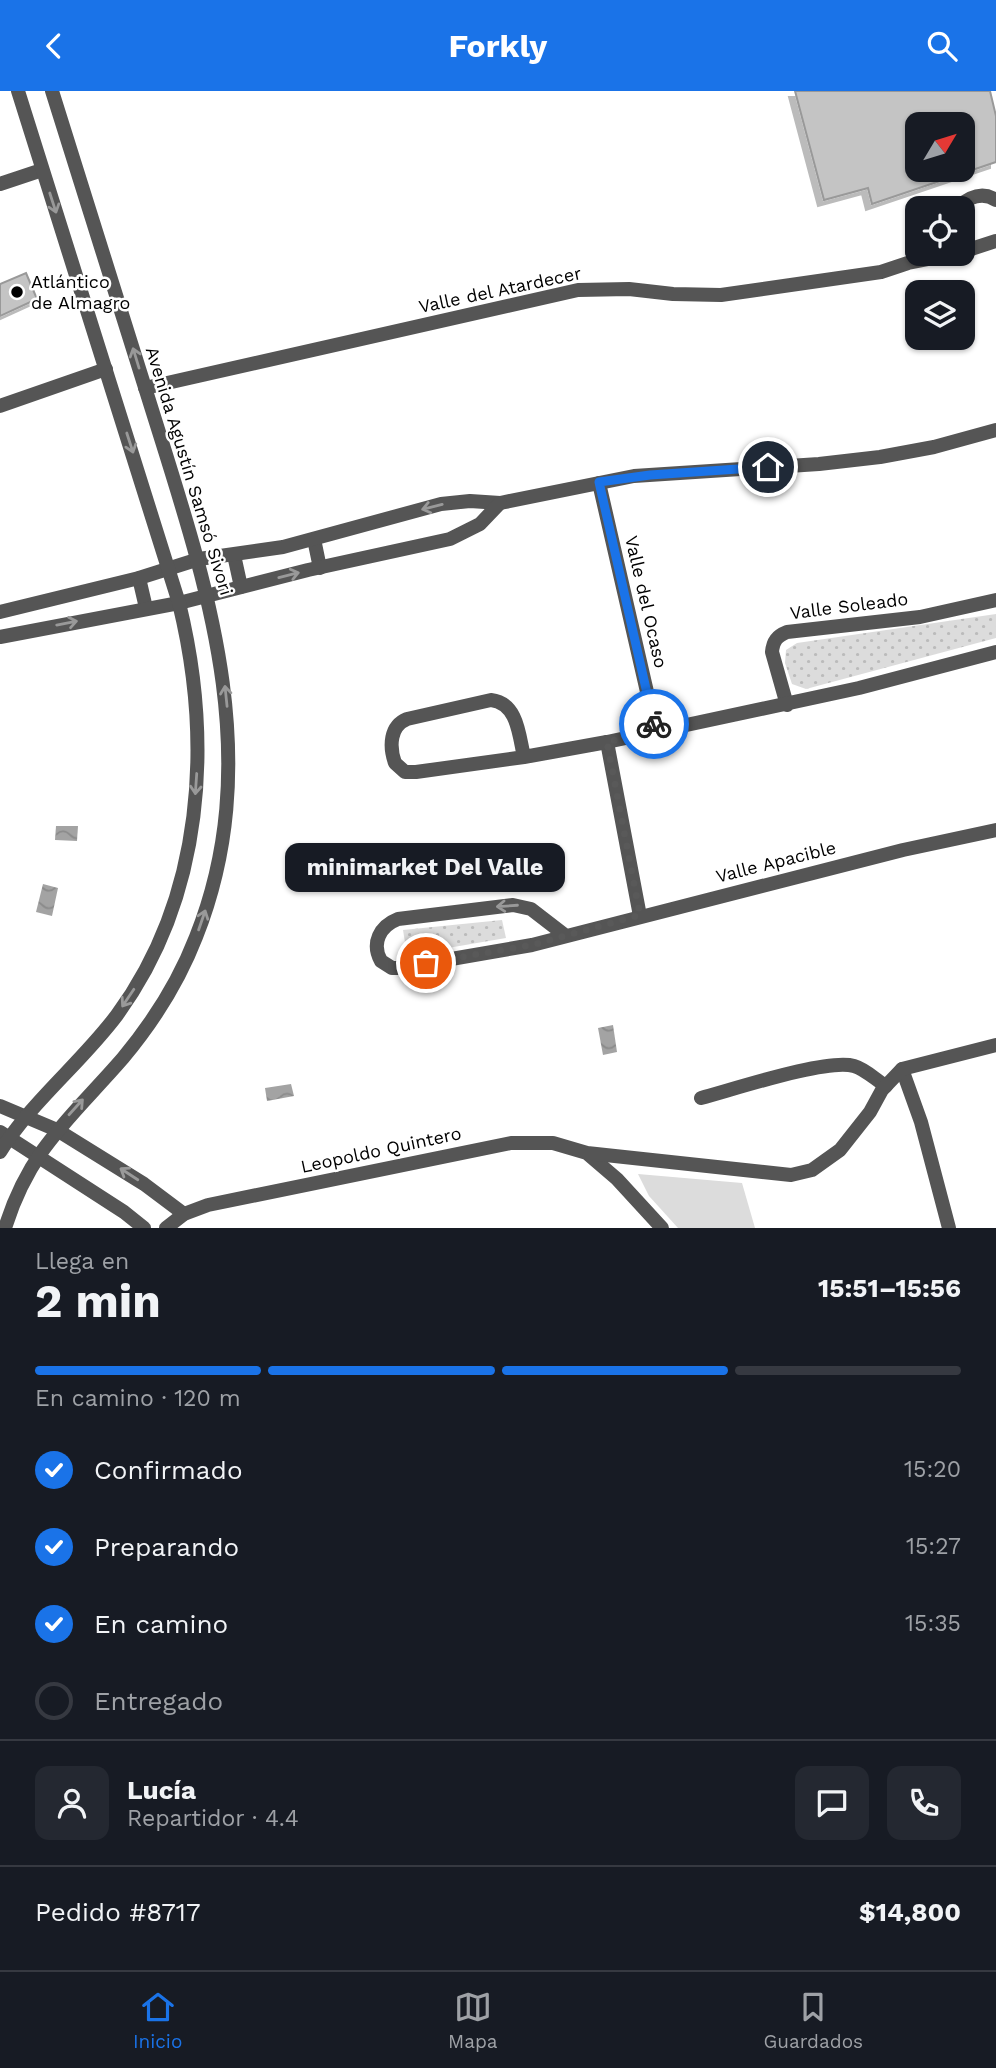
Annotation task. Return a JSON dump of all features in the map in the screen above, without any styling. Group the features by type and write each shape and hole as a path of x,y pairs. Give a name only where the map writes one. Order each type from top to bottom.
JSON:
{"street":[{"path":"0,1152 5,1135 97,1039 134,989 162,936 182,879 195,802 198,728 191,656 170,568 18,91"},
{"name":"Avenida Agustín Samsó Sivori","path":"5,1228 23,1180 38,1154 123,1057 157,1011 185,963 207,905 222,839 229,761 226,692 208,596 52,91"},
{"path":"0,184 42,170"},
{"path":"975,197 987,195 996,200"},
{"path":"975,248 996,241"},
{"name":"Valle del Atardecer","path":"145,388 579,290 629,289 673,294 721,295 881,272 905,262"},
{"path":"0,406 106,369"},
{"path":"0,612 139,578 198,559 273,549 441,504 470,501 500,503 645,475 819,464 880,457 933,447 996,430"},
{"name":"Valle del Ocaso","path":"599,482 656,731"},
{"path":"0,637 179,603 450,539 480,524 500,503"},
{"path":"314,539 320,568"},
{"path":"234,555 241,587"},
{"path":"139,578 146,608"},
{"name":"Valle Soleado","path":"787,705 772,652 780,635 943,613 996,600"},
{"path":"524,757 513,713 498,701 407,719 397,726 392,736 393,757 398,768 405,772 524,757 787,705 996,652"},
{"path":"607,742 640,915"},
{"name":"Valle Apacible","path":"566,936 536,912 513,905 398,919 383,928 377,944 381,961 399,968 532,945 566,936 640,915 903,850 996,830"},
{"path":"587,1153 791,1175 812,1170 840,1150 886,1086 902,1069 996,1045"},
{"path":"701,1098 801,1071 840,1065 855,1066 886,1086"},
{"path":"902,1069 921,1122 948,1228"},
{"path":"0,1106 57,1130 144,1184 184,1214"},
{"path":"5,1135 38,1154 144,1228"},
{"name":"Leopoldo Quintero","path":"166,1228 184,1214 208,1205 511,1143 553,1143 587,1153"},
{"path":"587,1153 617,1179 662,1228"}],"shaded area":[{"path":"996,614 996,638 806,689 792,684 785,663 786,650 797,643"},
{"path":"502,920 506,938 407,955 403,930"},
{"path":"638,1174 742,1183 755,1228 678,1228 649,1196"}],"water":[{"path":"56,826 78,826 77,841 55,840"},
{"path":"540,847 545,870 532,874 527,850"},
{"path":"43,884 58,888 52,916 36,912"},
{"path":"613,1025 617,1052 603,1055 598,1028"},
{"path":"291,1084 294,1096 267,1101 265,1088"}],"building":[{"path":"795,91 990,91 996,116 996,162 975,169 975,112 905,112 905,182 937,182 872,204 868,188 824,200"},
{"name":"Atlántico de Almagro","path":"26,273 37,299 0,316 0,284"}],"way so far":[{"path":"426,963 532,945 640,915 607,742 656,731 654,724"}],"place":[{"name":"Atlántico de Almagro","path":"17,292"},
{"name":"minimarket Del Valle","path":"426,963"}],"route":[{"path":"654,724 599,482 650,475 768,467"}]}
